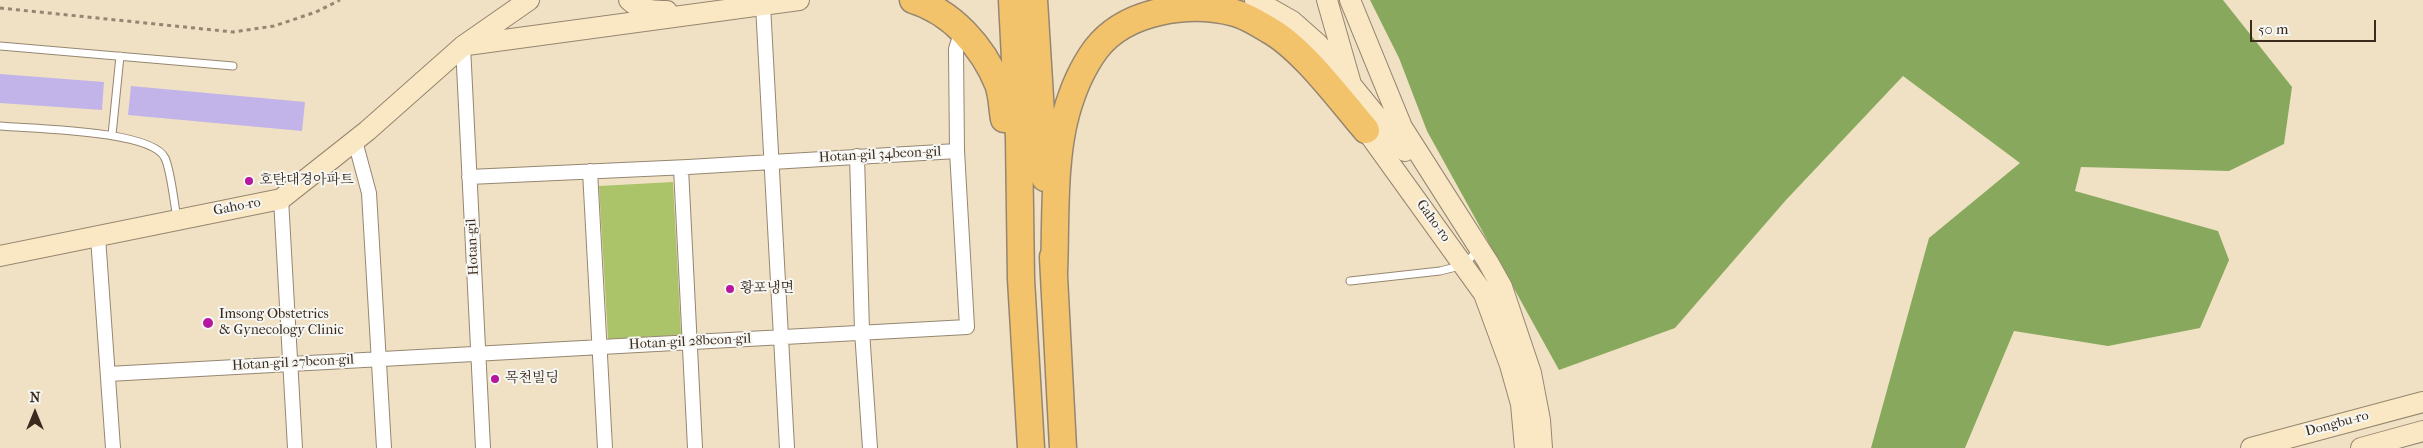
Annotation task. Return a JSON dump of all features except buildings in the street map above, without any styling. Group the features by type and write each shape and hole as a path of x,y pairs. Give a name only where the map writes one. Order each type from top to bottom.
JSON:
{"highway":[{"path":"913,0 928,4 949,18 962,30 981,53 999,86 1021,280"},
{"path":"1012,0 1019,138 1021,280 1031,448"},
{"path":"1034,0 1042,142 1054,272 1063,448"},
{"path":"1054,272 1059,152 1066,115 1077,82 1096,48 1119,28 1151,14 1193,8 1236,13 1270,30 1297,51 1366,130"}],"street":[{"name":"Gaho-ro","path":"0,256 98,237 177,218 282,199 355,141 463,46 529,0"},
{"path":"629,0 634,5 651,11 724,11"},
{"path":"463,46 800,0"},
{"path":"1255,0 1298,26 1318,44 1449,202"},
{"name":"Gaho-ro","path":"1327,0 1351,86 1366,130 1484,294 1510,365 1520,404 1525,448"},
{"name":"Gaho-ro","path":"1350,0 1402,128 1502,287 1531,373 1540,420 1542,448"},
{"path":"763,5 787,448"},
{"name":"Hotan-gil 34beon-gil","path":"469,177 681,168 857,156 957,152 956,49 962,30"},
{"name":"Hotan-gil","path":"463,46 483,448"},
{"path":"355,141 369,193 384,448"},
{"name":"Hotan-gil 28beon-gil","path":"479,352 689,343 862,331 967,327 957,152"},
{"path":"857,156 862,331 870,448"},
{"path":"681,168 695,448"},
{"path":"590,171 605,448"},
{"path":"282,199 295,448"},
{"path":"98,237 113,448"},
{"name":"Hotan-gil 27beon-gil","path":"108,374 479,352"},
{"name":"Dongbu-ro","path":"2251,448 2423,402"},
{"path":"2361,448 2423,431"}],"lane":[{"path":"0,46 233,66"},
{"path":"112,135 120,56"},
{"path":"0,126 112,135 142,141 155,146 165,158 177,218"},
{"path":"1350,282 1440,271 1464,265 1479,248"}],"path":[{"path":"0,8 233,32 274,26 316,12 340,0"}],"green space":[{"path":"1370,0 2223,0 2292,87 2284,144 2229,171 2081,167 2075,191 2218,231 2229,260 2200,328 2108,346 2014,331 1965,448 1871,448 1929,238 2020,163 1903,76 1786,200 1675,328 1559,370 1427,131 1399,58"},
{"path":"673,182 681,335 608,339 599,186"}],"place":[{"name":"호탄대경아파트","path":"249,181"},
{"name":"황포냉면","path":"730,289"},
{"name":"Imsong Obstetrics & Gynecology Clinic","path":"208,323"},
{"name":"목천빌딩","path":"495,379"}]}
